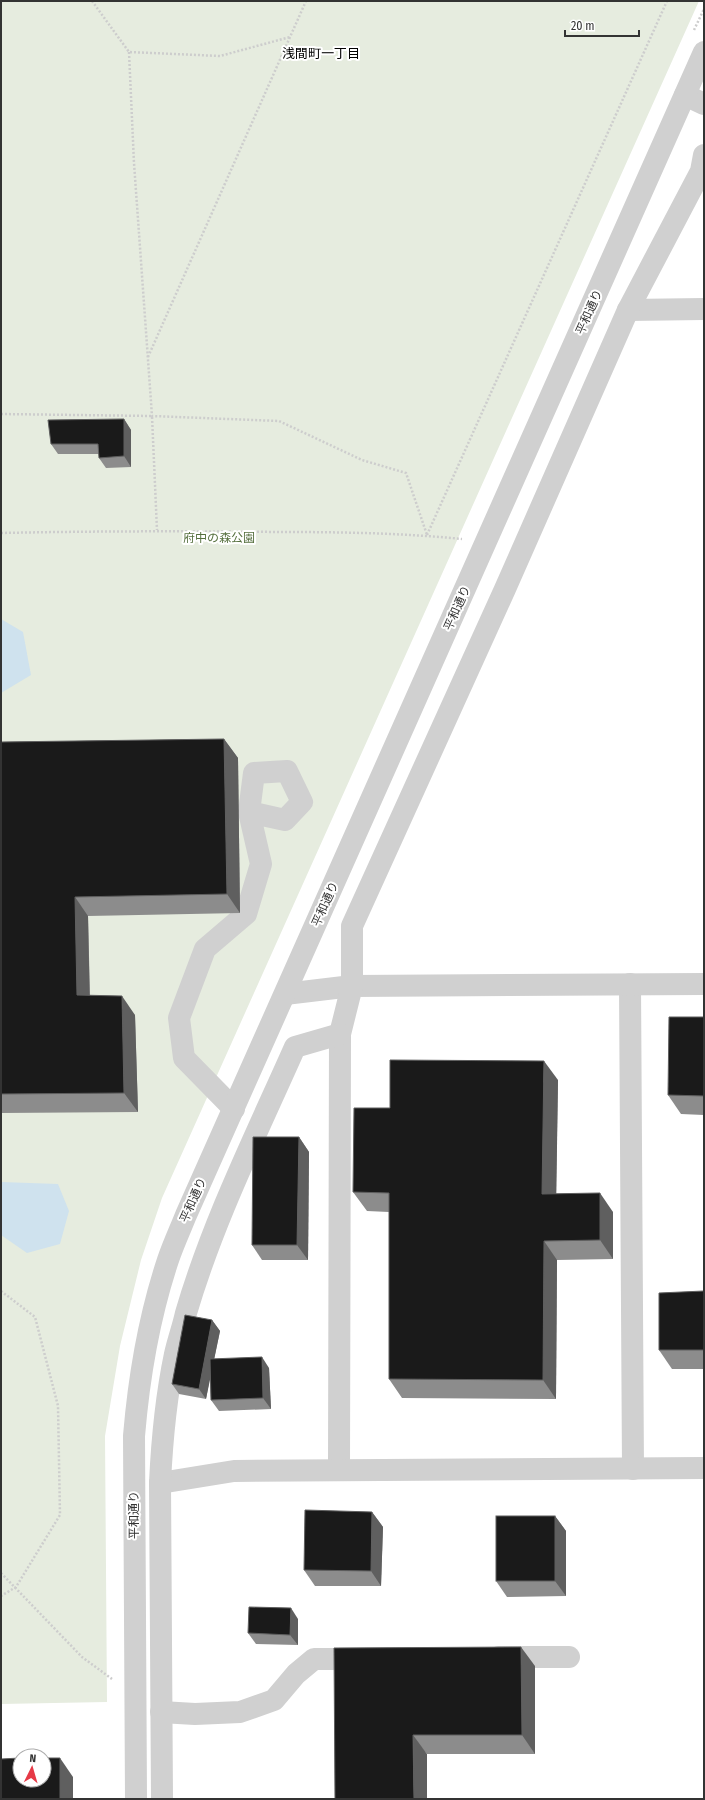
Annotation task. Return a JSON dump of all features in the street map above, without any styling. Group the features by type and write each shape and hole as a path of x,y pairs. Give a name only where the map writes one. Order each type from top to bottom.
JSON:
{"street":[{"name":"平和通り","path":"136,1799 134,1436 137,1391 144,1351 168,1260 186,1215 487,541 694,100 704,52"},
{"path":"339,1470 340,1034 352,986 352,926 505,589 628,310 701,171 704,155"},
{"path":"628,310 704,308"},
{"path":"234,1109 184,1058 179,1018 205,949 246,914 261,864 248,812"},
{"path":"630,984 633,1469"},
{"path":"285,994 352,986 704,984"},
{"path":"162,1799 160,1483 162,1439 167,1396 175,1352 194,1285 216,1224 295,1047 340,1034"},
{"path":"160,1483 234,1471 704,1468"},
{"path":"482,1658 569,1657"},
{"path":"161,1712 195,1714 240,1712 274,1700 296,1674 314,1659 386,1658"}],"path":[{"path":"92,1 129,52 134,163 152,416 157,530"},
{"path":"148,357 306,1"},
{"path":"427,535 667,1"},
{"path":"129,52 220,56 290,37"},
{"path":"1,414 152,416 279,421 362,460 406,473 427,535"},
{"path":"1,533 157,530 427,535 487,541"},
{"path":"1,1291 35,1317 58,1406 60,1514 16,1587 1,1596"},
{"path":"1,1573 82,1657 135,1696"}],"green space":[{"name":"府中の森公園","path":"1,1 699,1 162,1198 141,1260 120,1346 105,1436 107,1702 1,1704"}],"water":[{"path":"1,619 23,632 31,675 1,693"},
{"path":"1,1182 58,1184 69,1211 60,1244 27,1253 1,1235"}],"building":[{"path":"124,419 124,456 99,458 98,444 51,444 48,420"},
{"path":"224,739 227,894 75,897 77,995 122,996 124,1093 1,1094 1,742"},
{"path":"669,1017 704,1017 704,1096 668,1095"},
{"path":"390,1060 544,1061 542,1194 600,1193 600,1240 544,1241 543,1380 389,1379 389,1193 353,1192 354,1108 390,1108"},
{"path":"253,1137 299,1137 297,1245 252,1245"},
{"path":"704,1291 704,1350 659,1350 659,1293"},
{"path":"185,1315 212,1320 199,1389 172,1384"},
{"path":"262,1357 263,1398 211,1400 210,1359"},
{"path":"305,1510 372,1512 371,1571 304,1570"},
{"path":"496,1516 555,1516 555,1581 496,1581"},
{"path":"249,1607 291,1608 290,1635 248,1633"},
{"path":"521,1647 522,1735 413,1735 414,1799 335,1799 334,1648"},
{"path":"12,1758 12,1788 52,1788 52,1758 60,1758 60,1799 1,1799 1,1759"}],"district":[{"name":"浅間町一丁目","path":"321,53"}]}
